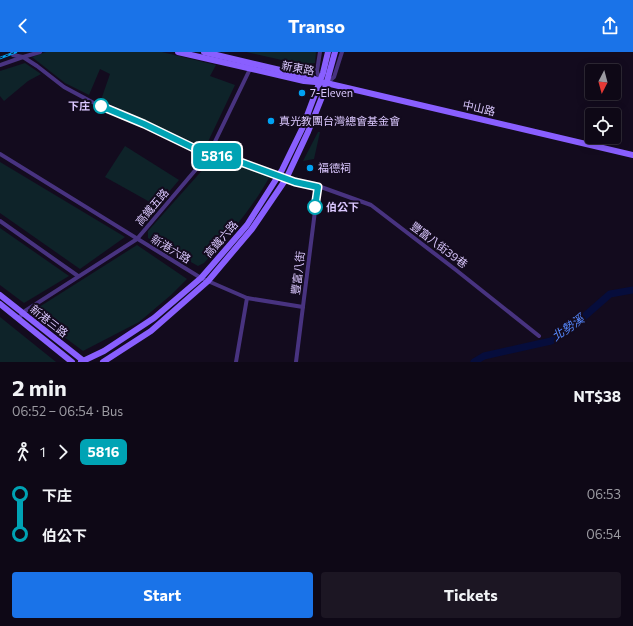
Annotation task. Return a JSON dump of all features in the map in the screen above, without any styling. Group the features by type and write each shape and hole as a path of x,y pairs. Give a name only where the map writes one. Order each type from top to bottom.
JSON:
{"street":[{"path":"12,52 13,55 22,56"},
{"path":"20,52 22,56"},
{"path":"0,65 22,56 40,52"},
{"name":"新東路","path":"178,52 251,66"},
{"name":"新東路","path":"204,52 304,81 324,83"},
{"path":"320,52 317,72 324,83"},
{"path":"324,83 328,52"},
{"path":"324,83 335,52"},
{"path":"324,83 334,77 342,52"},
{"name":"豐富八街39巷","path":"22,56 64,87 92,102 209,154 235,160 286,179 321,187 371,205 539,336"},
{"name":"高鐵五路","path":"18,319 23,313 78,276 137,239 209,154 251,66"},
{"name":"中山路","path":"324,83 633,156"},
{"name":"高鐵六路","path":"83,362 104,351 154,318 201,278 247,225 278,176 324,83"},
{"name":"高鐵六路","path":"103,362 151,331 208,281 252,229 286,179 308,132 324,83"},
{"name":"新港六路","path":"0,154 201,278 247,298 303,307"},
{"name":"豐富八街","path":"296,362 318,187"},
{"path":"0,221 78,276"},
{"name":"新港三路","path":"0,295 83,362"},
{"path":"236,362 247,298"},
{"name":"新港三路","path":"0,304 72,362"}],"shaded area":[{"path":"46,52 162,52 216,65 210,76 235,85 205,148 101,100 110,74 100,69 89,95 65,83 32,57"},
{"path":"246,52 316,52 315,63 304,65"},
{"path":"25,63 41,74 28,81 4,101 0,96 0,71"},
{"path":"318,132 320,132 314,159 303,161"},
{"path":"125,146 179,180 157,206 105,177"},
{"path":"214,157 260,171 270,176 256,200 240,221 204,263 198,266 148,238 148,231"},
{"path":"0,162 125,237 80,269 0,213"},
{"path":"0,228 69,276 24,303 0,285"},
{"path":"137,245 187,279 171,295 139,322 83,351 36,316 36,309"},
{"path":"0,317 56,362 0,362"}],"waterway":[{"name":"北勢溪","path":"474,362 484,356 551,341 570,329 610,294 633,290"}],"railway":[{"path":"0,58 16,52"}],"bus line":[{"name":"5816","path":"101,106 144,124 204,153 235,160 295,182 318,187 315,207"}],"place":[{"name":"7-Eleven","path":"302,93"},
{"name":"下庄","path":"101,106"},
{"name":"真光教團台灣總會基金會","path":"271,121"},
{"name":"福德祠","path":"310,168"},
{"name":"伯公下","path":"315,207"}]}
